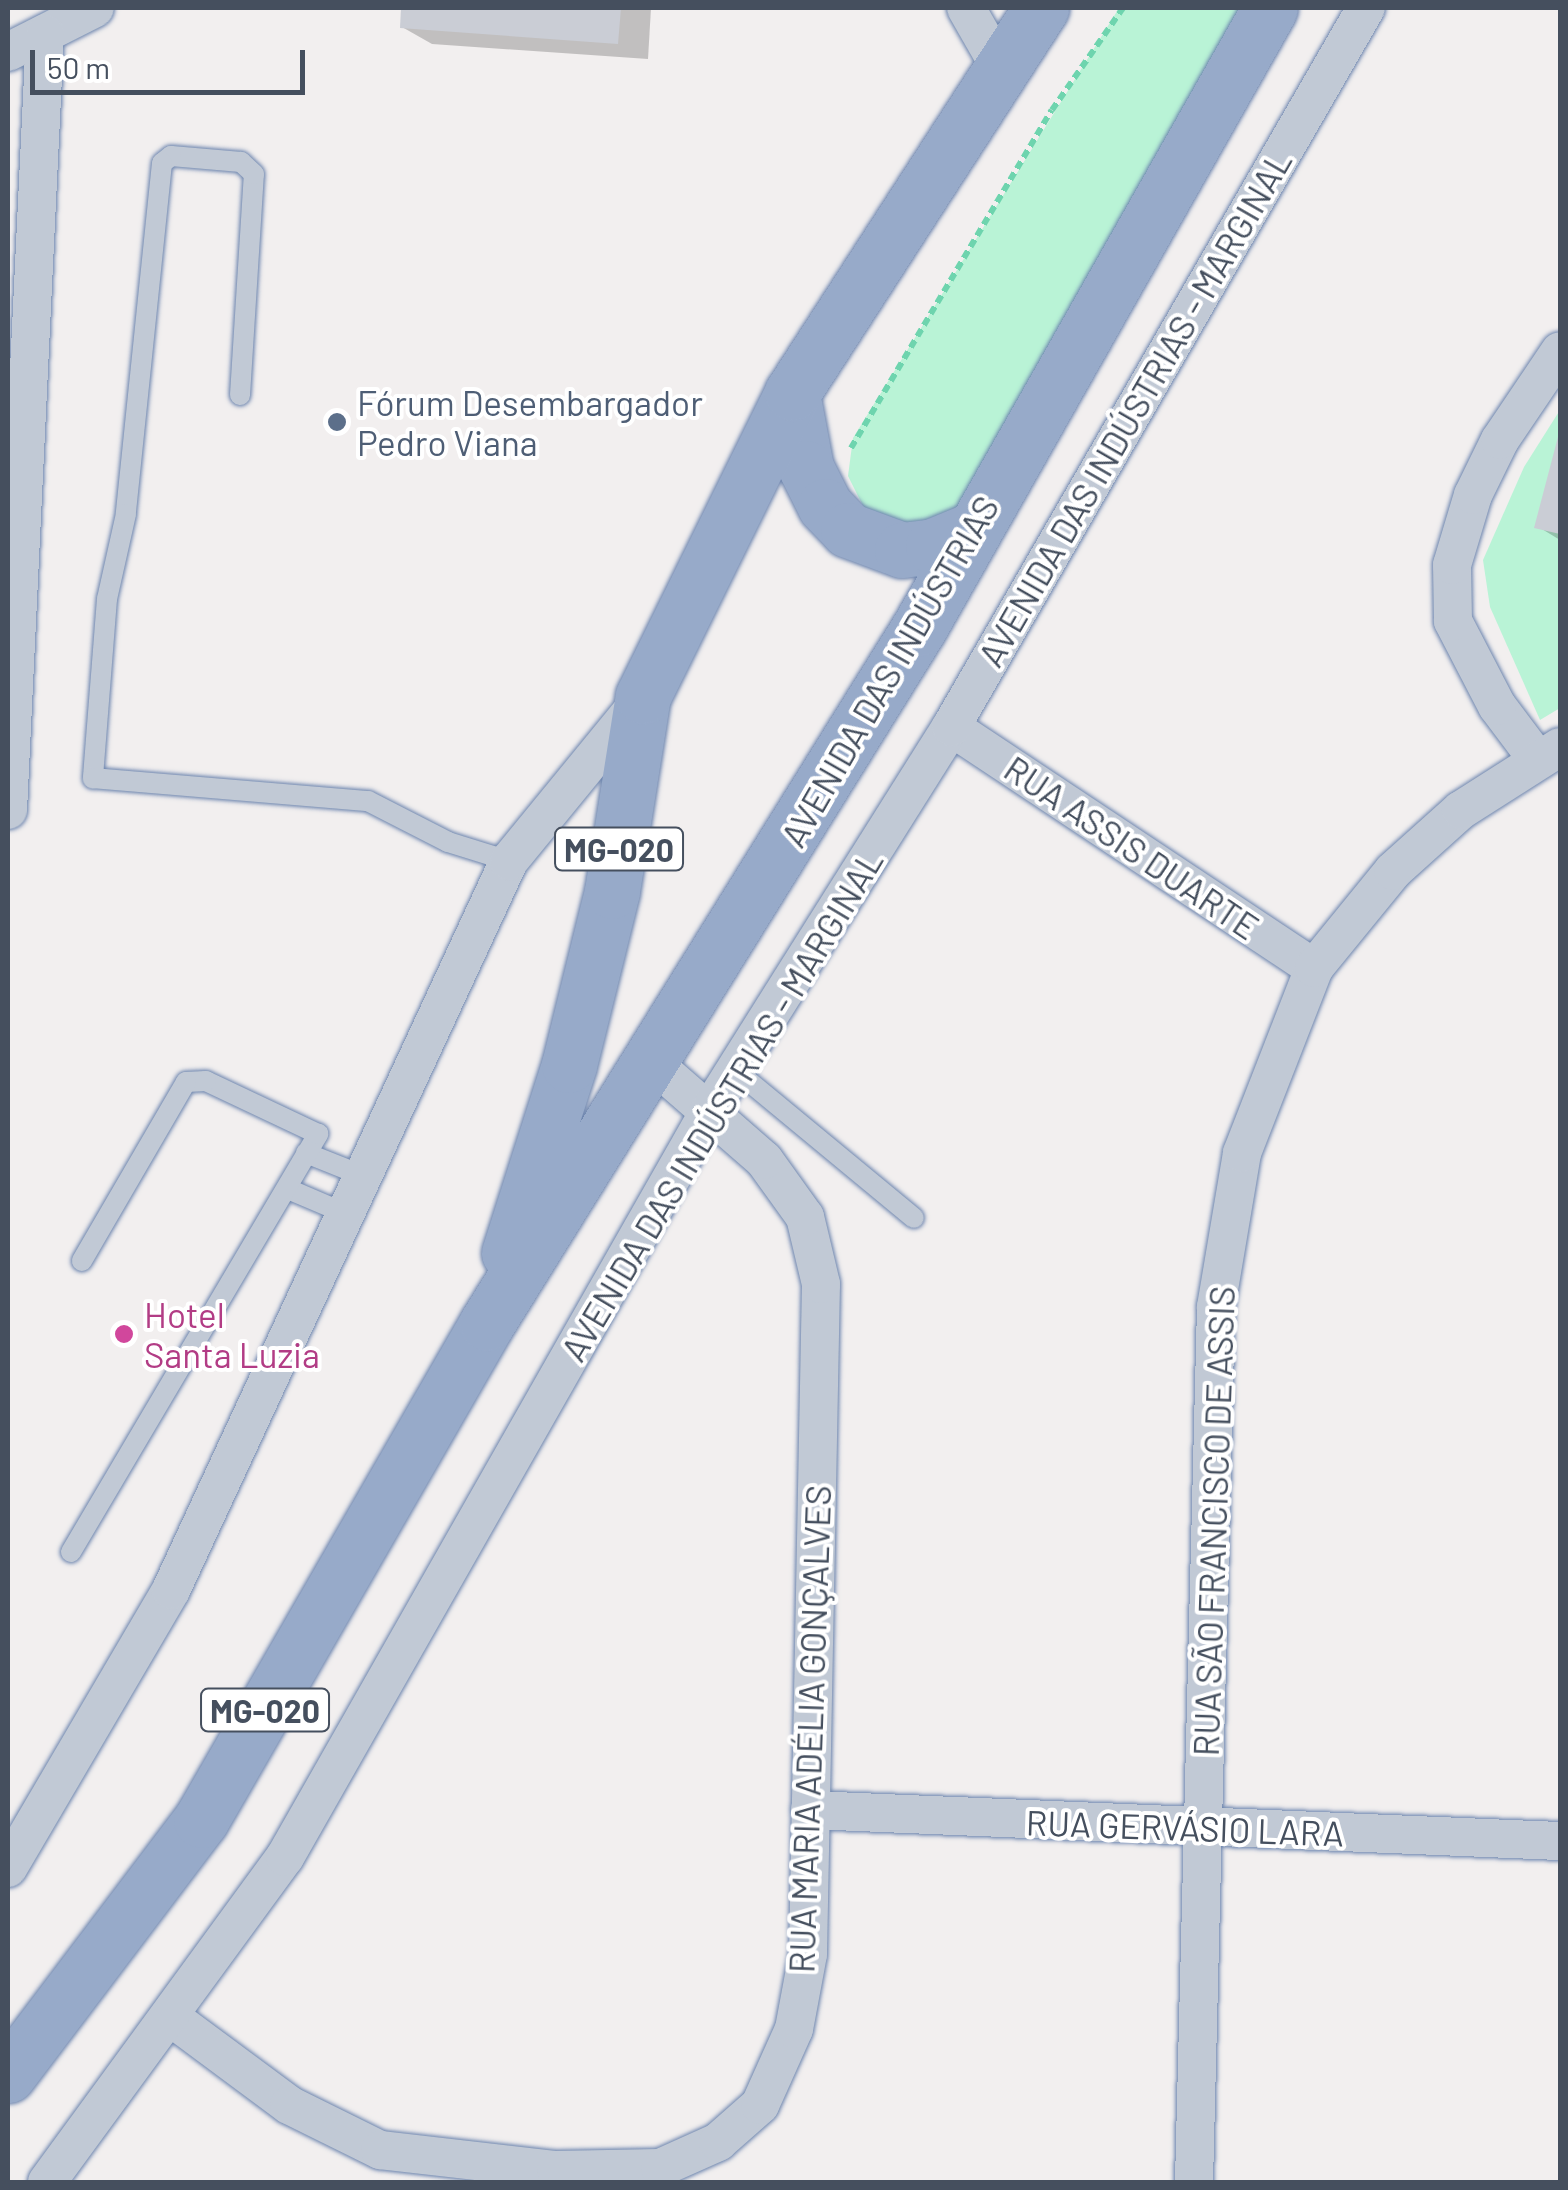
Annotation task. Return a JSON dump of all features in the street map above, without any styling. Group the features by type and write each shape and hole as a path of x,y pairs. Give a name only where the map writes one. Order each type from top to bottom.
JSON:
{"highway":[{"name":"AVENIDA DAS INDÚSTRIAS","path":"487,1322 569,1064 608,910 644,696 792,394 1041,8"},
{"name":"AVENIDA DAS INDÚSTRIAS","path":"8,2075 200,1820 487,1322 653,1063 919,628 1270,8"},
{"path":"792,394 806,468 825,506 848,530 902,550 933,546 972,530"}],"street":[{"path":"8,52 94,8"},
{"path":"966,8 1001,69"},
{"name":"AVENIDA DAS INDÚSTRIAS - MARGINAL","path":"47,2182 172,2018 285,1857 711,1108 950,727 1366,8"},
{"path":"8,810 17,506 45,34"},
{"path":"1549,753 1497,706 1453,621 1452,564 1473,496 1500,440 1560,351"},
{"path":"8,1868 171,1590 349,1215 509,860 644,696"},
{"name":"RUA ASSIS DUARTE","path":"950,727 1314,968"},
{"name":"RUA SÃO FRANCISCO DE ASSIS","path":"1194,2182 1216,1307 1242,1153 1314,968 1393,872 1461,810 1549,753"},
{"name":"RUA MARIA ADÉLIA GONÇALVES","path":"172,2018 289,2104 380,2150 556,2170 681,2171 760,2105 794,2028 808,1954 821,1284 805,1218 764,1160 711,1108 653,1063"},
{"name":"RUA GERVÁSIO LARA","path":"810,1810 1560,1841"}],"lane":[{"path":"240,395 254,174 240,162 171,156 162,163 126,514 108,599 94,778 368,801 448,842 509,860"},
{"path":"735,1070 914,1218"},
{"path":"70,1552 318,1134 194,1078 186,1082 82,1261"},
{"path":"306,1154 366,1178"},
{"path":"288,1189 349,1215"}],"path":[{"path":"850,457 853,438 980,228 1123,8"}],"green space":[{"path":"1119,8 1260,8 969,518 933,538 864,508 848,476 853,438"},
{"path":"1560,410 1560,708 1540,720 1490,607 1483,560 1524,467"}],"building":[{"path":"401,8 621,8 618,44 400,28"},
{"path":"1560,433 1560,534 1534,528"}],"place":[{"name":"Fórum Desembargador Pedro Viana","path":"337,422"},
{"name":"Hotel Santa Luzia","path":"124,1334"}]}
